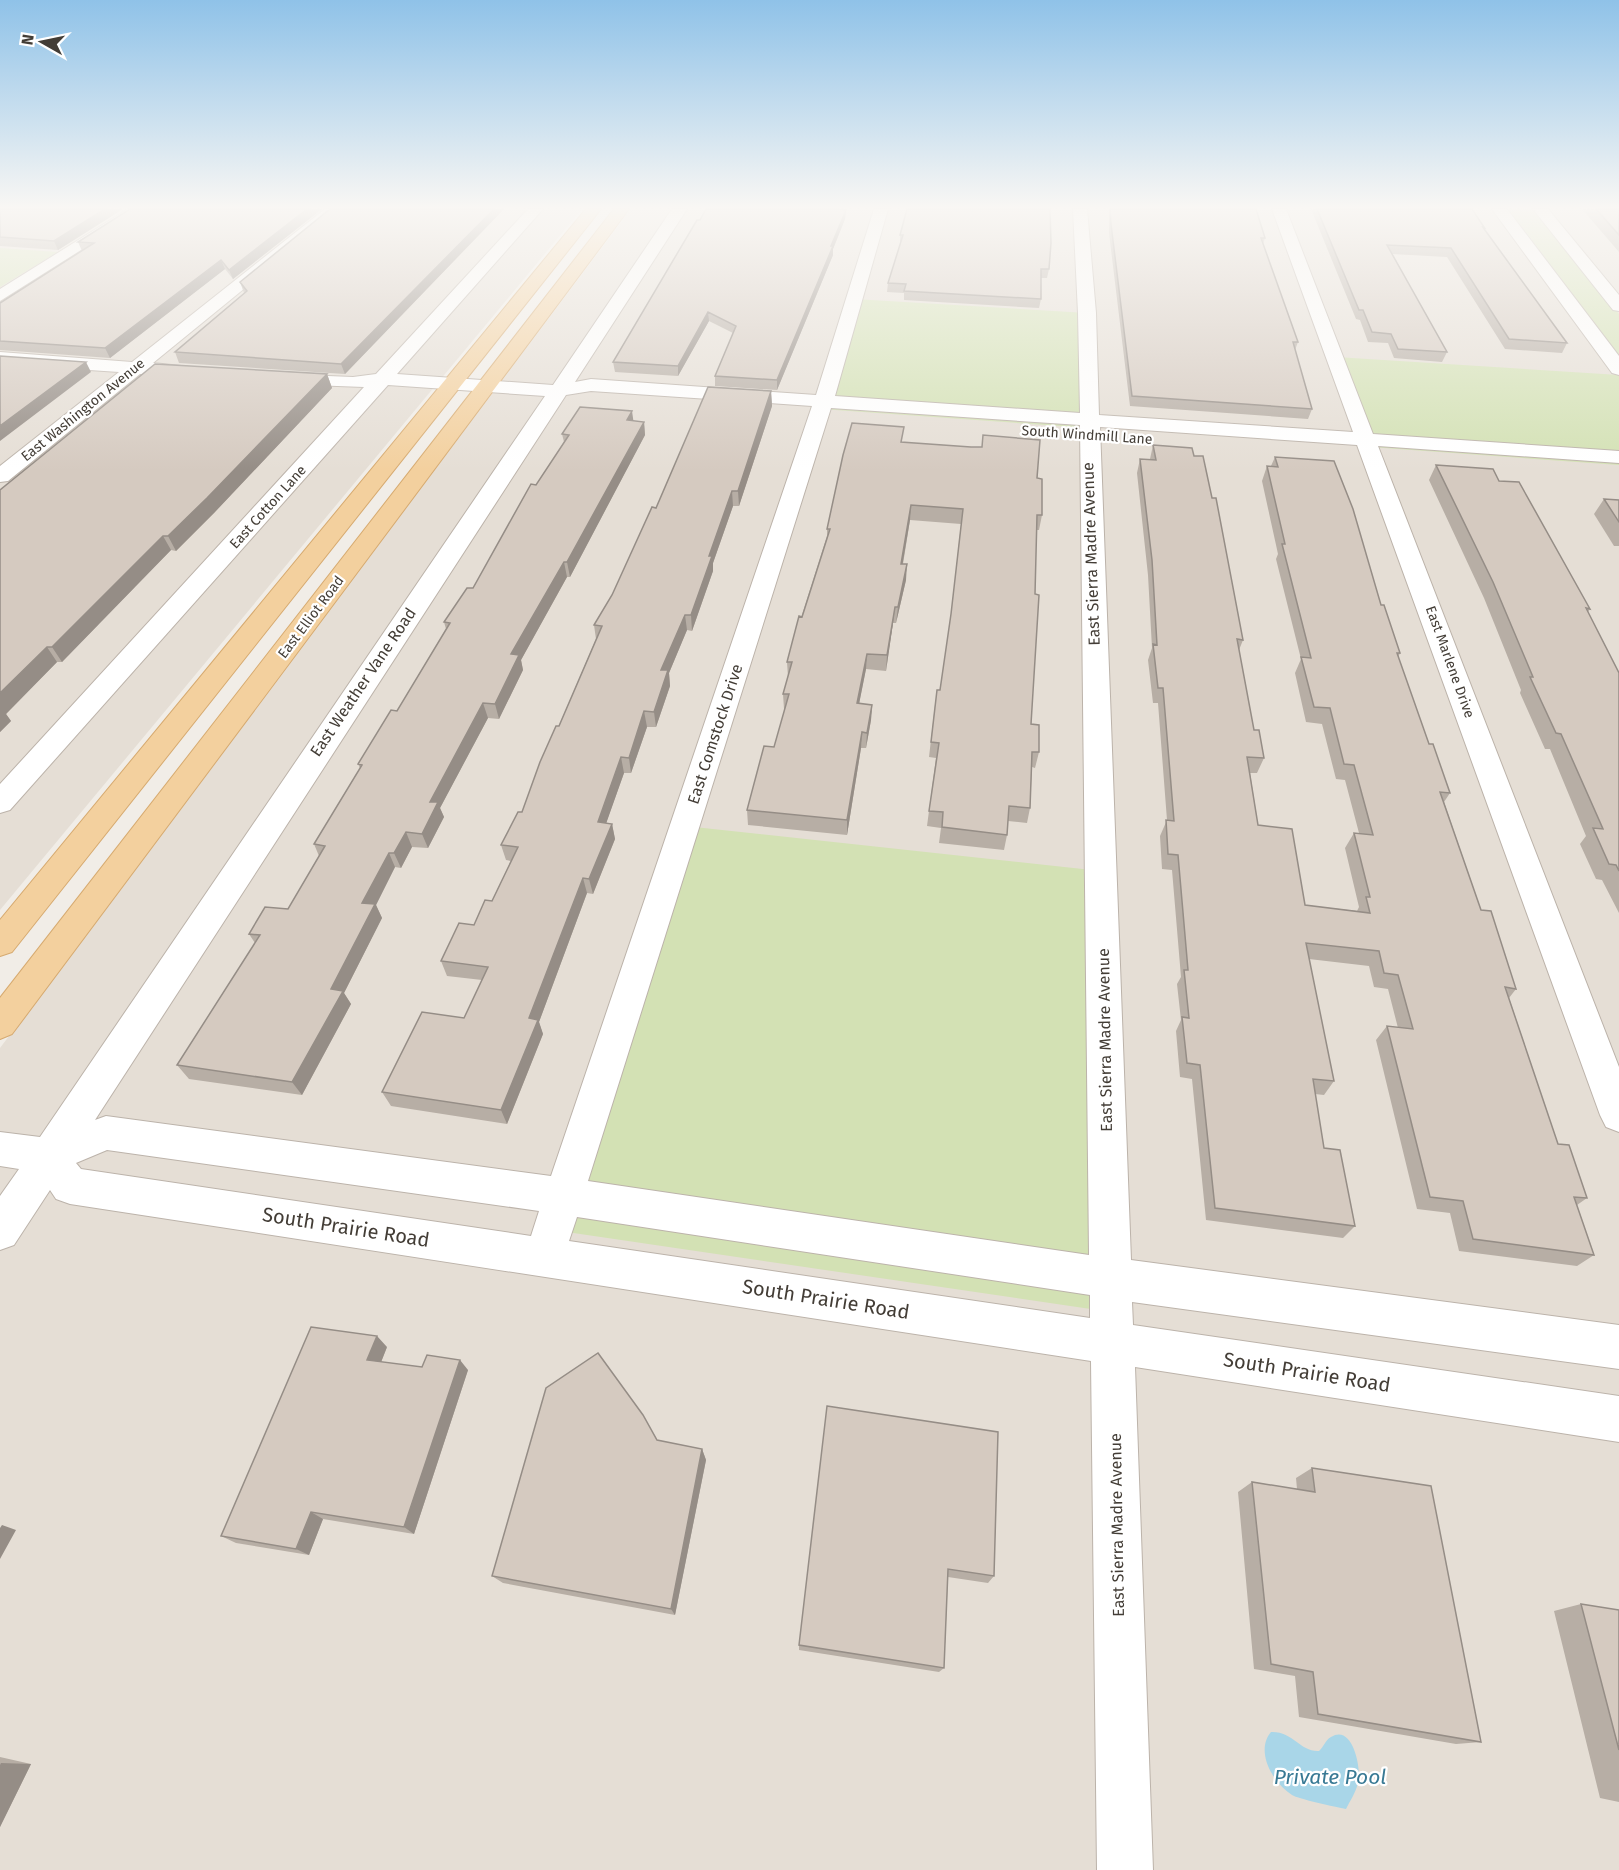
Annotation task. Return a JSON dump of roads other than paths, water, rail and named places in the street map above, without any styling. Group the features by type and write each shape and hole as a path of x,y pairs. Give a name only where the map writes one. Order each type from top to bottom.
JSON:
{"main road":[{"name":"East Elliot Road","path":"0,1024 470,385 533,296"},
{"name":"East Elliot Road","path":"0,943 547,296"}],"street":[{"name":"East Washington Avenue","path":"0,476 226,296"},
{"name":"East Cotton Lane","path":"0,803 458,296"},
{"name":"East Weather Vane Road","path":"0,1231 621,296"},
{"name":"East Comstock Drive","path":"544,1257 821,409 855,296"},
{"name":"East Sierra Madre Avenue","path":"1086,296 1125,1870"},
{"name":"East Marlene Drive","path":"1312,296 1619,1115"},
{"path":"1564,296 1619,369"},
{"path":"0,345 144,362"},
{"path":"0,358 212,366"},
{"path":"277,364 368,371 384,379"},
{"path":"262,376 353,383 384,379"},
{"name":"South Windmill Lane","path":"384,379 557,391 581,400 821,409 1370,448 1619,472"},
{"name":"South Windmill Lane","path":"1370,448 1619,457"},
{"path":"0,1149 48,1156 106,1133 564,1196 1110,1278 1619,1347"},
{"name":"South Prairie Road","path":"48,1156 70,1186 1619,1419"}],"water":[{"name":"Private Pool","path":"1271,1732 1285,1735 1307,1748 1319,1751 1331,1737 1339,1734 1345,1736 1354,1750 1359,1768 1356,1790 1346,1809 1302,1799 1292,1795 1278,1782 1265,1757 1266,1740"}]}
